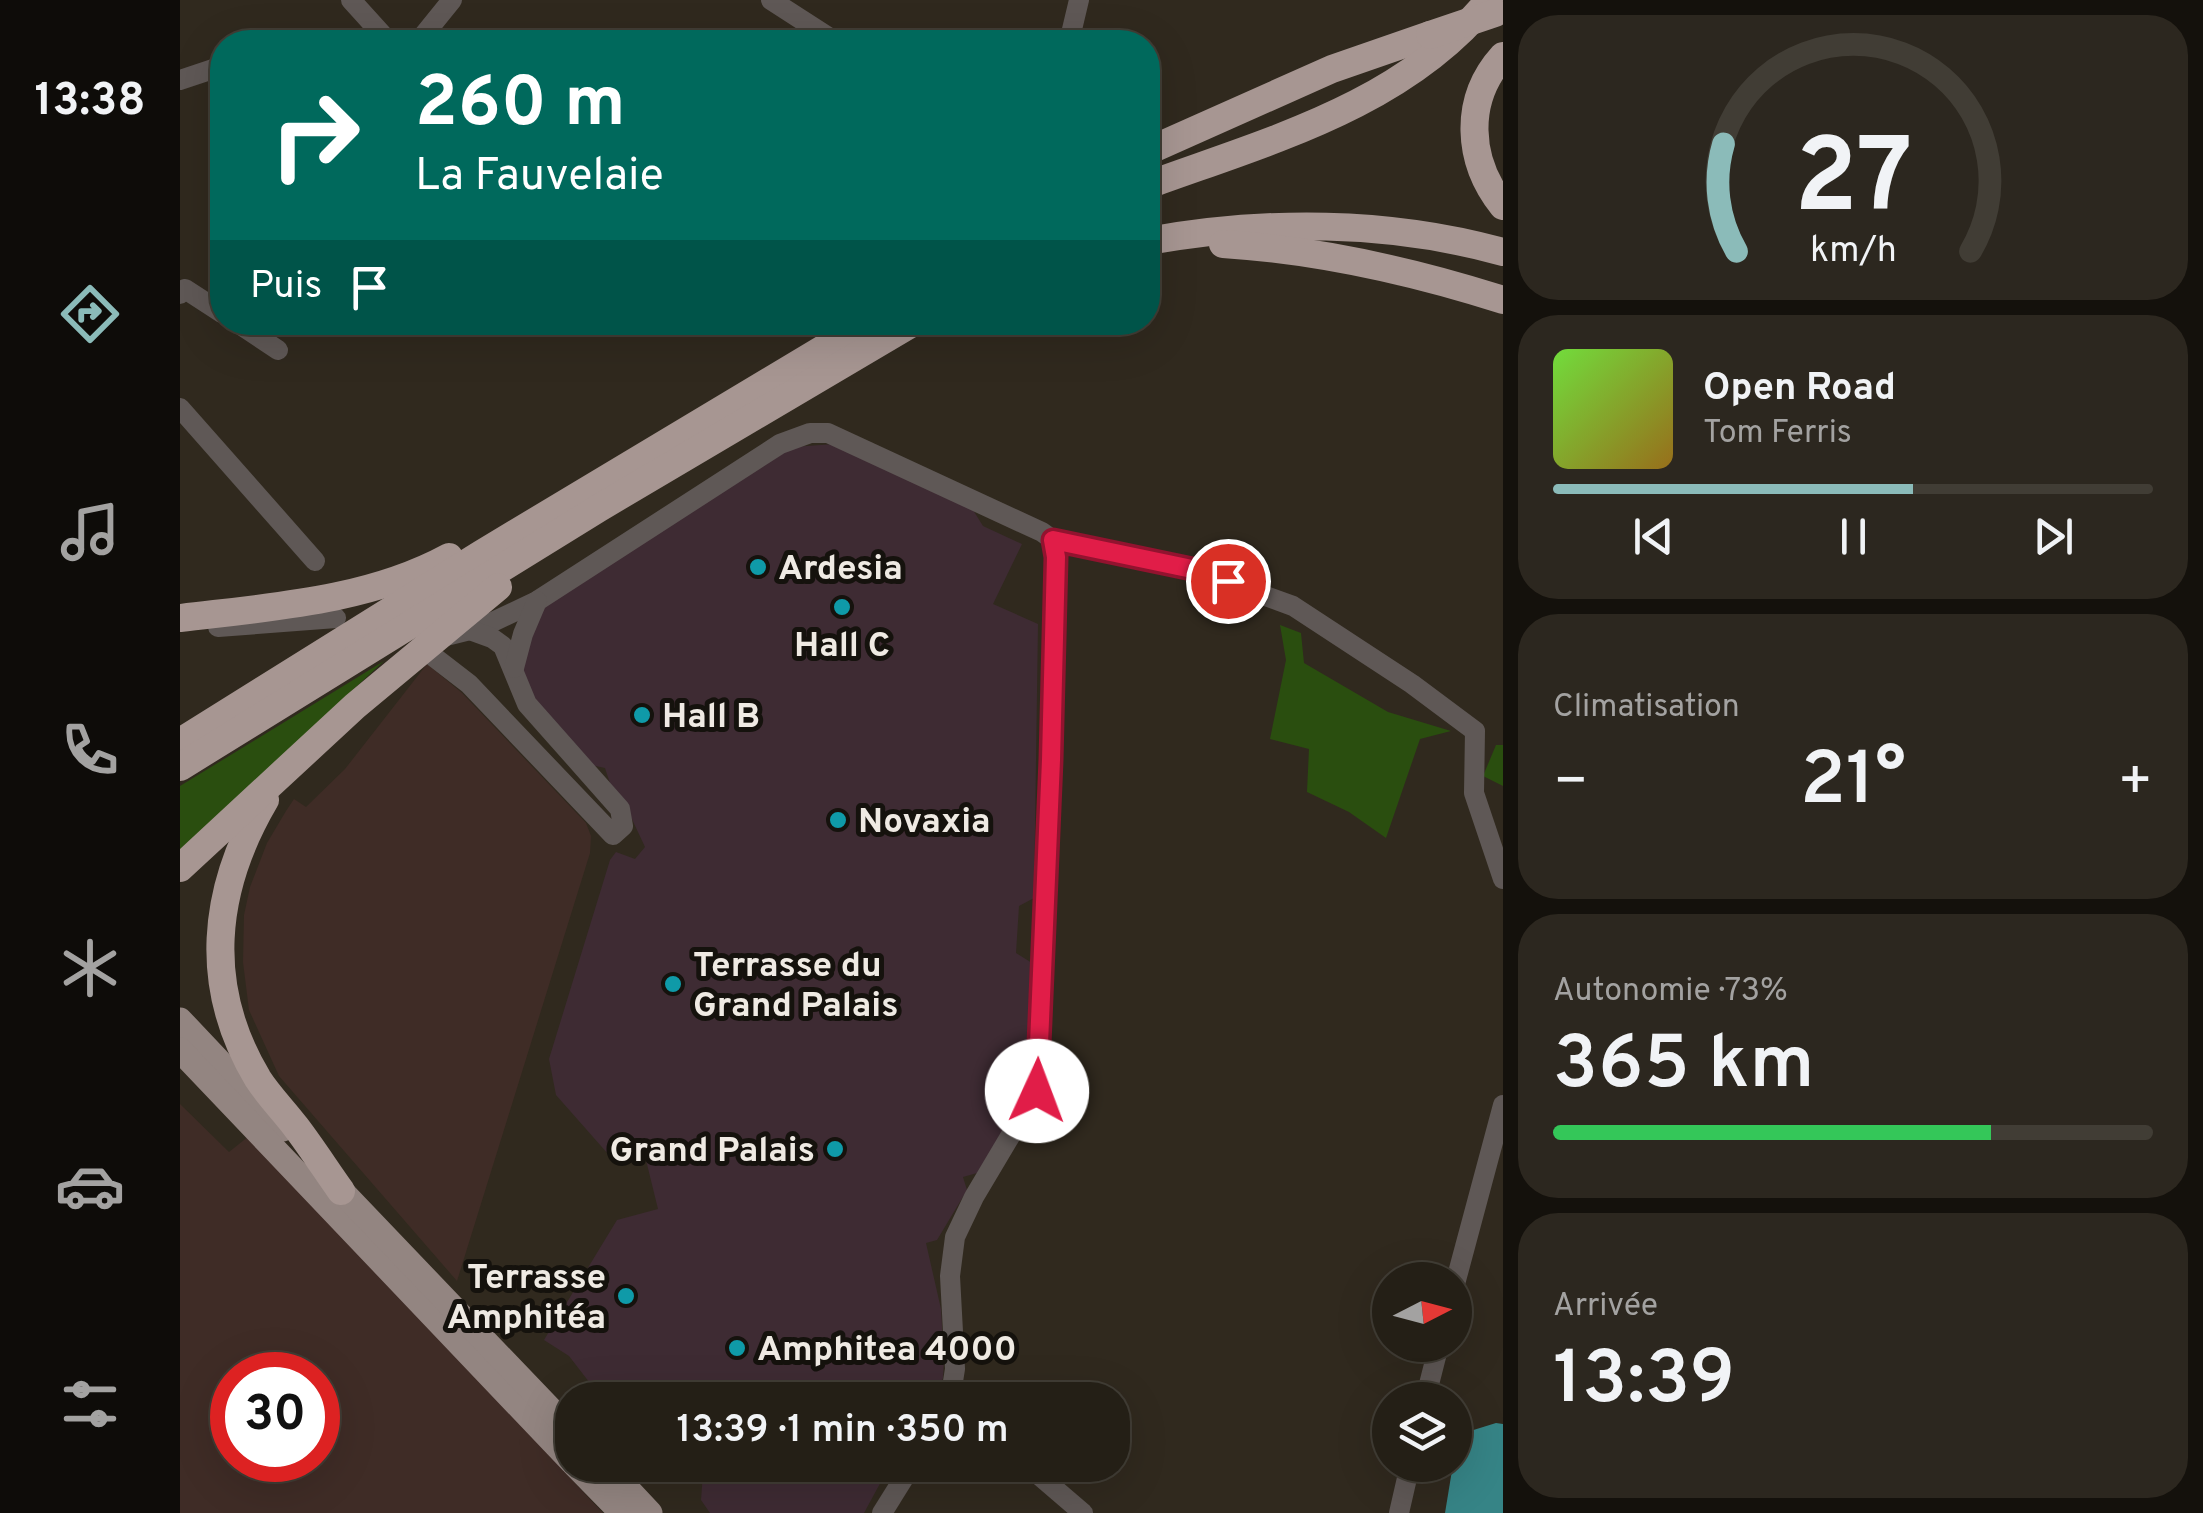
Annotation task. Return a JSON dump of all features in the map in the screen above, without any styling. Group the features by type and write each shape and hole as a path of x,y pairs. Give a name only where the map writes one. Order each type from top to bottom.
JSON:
{"highway":[{"path":"1160,180 1372,96 1440,50 1489,0"},
{"path":"1160,147 1332,69 1503,11"},
{"path":"1503,56 1480,94 1474,136 1481,170 1503,206"},
{"path":"1160,239 1241,228 1320,227 1429,237 1503,252"},
{"path":"1160,241 1301,250 1380,266 1503,300"},
{"path":"180,742 481,554 847,335"},
{"path":"180,767 550,538 891,335"},
{"path":"180,618 314,600 393,580 431,566 506,525 604,482"},
{"path":"180,868 280,775 435,648 550,538"},
{"path":"280,775 243,839 228,881 221,928 222,970 235,1028 246,1056 259,1080 341,1190"}],"main road":[{"path":"180,1020 341,1190 510,1382 555,1440"},
{"path":"180,1050 510,1382 555,1418"},
{"path":"592,1482 622,1513"},
{"path":"621,1482 650,1513"}],"street":[{"path":"351,0 378,30"},
{"path":"428,30 452,0"},
{"path":"771,0 817,30"},
{"path":"1072,30 1078,0"},
{"path":"180,80 210,70"},
{"path":"182,292 210,307"},
{"path":"256,335 278,350"},
{"path":"180,408 315,561"},
{"path":"470,630 498,642 514,668 526,704 620,809 623,826 613,835 435,648 470,630 536,601 780,444 810,433 840,436 1053,540 1192,569 1293,606 1474,731 1474,792 1503,879"},
{"path":"953,1382 950,1276 955,1236 1037,1091 1051,760 1056,557 1053,540"},
{"path":"514,668 536,601"},
{"path":"180,631 336,618"},
{"path":"1461,1262 1503,1105"},
{"path":"882,1513 901,1482"},
{"path":"1046,1482 1082,1513"},
{"path":"1399,1513 1406,1482"}],"shaded area":[{"path":"835,444 973,510 983,526 1022,544 993,604 1038,624 1034,898 1019,906 1016,953 1032,963 1023,1098 977,1173 963,1177 967,1190 937,1240 926,1243 941,1309 941,1382 589,1382 569,1356 544,1340 617,1220 658,1209 645,1156 616,1163 556,1095 549,1059 610,860 616,852 635,859 645,847 623,800 612,789 605,768 591,765 535,701 523,670 538,610 793,447"},
{"path":"427,664 462,693 586,823 591,836 590,853 457,1281 279,1076 249,1010 243,962 244,915 250,887 267,843 286,811 294,799 306,807 345,769"},
{"path":"180,1104 229,1152 249,1136 555,1462 555,1482 574,1482 603,1513 180,1513"},
{"path":"702,1482 881,1482 864,1513 710,1513 701,1500"}],"green space":[{"path":"1280,625 1301,633 1304,663 1388,712 1451,731 1420,739 1386,838 1349,812 1307,792 1309,749 1270,739 1286,660"},
{"path":"384,661 180,850 180,786"},
{"path":"1496,745 1503,745 1503,786 1483,776"}],"water":[{"path":"1503,1424 1503,1513 1445,1513 1450,1482 1472,1482 1472,1430"}],"place":[{"name":"Ardesia","path":"758,567"},
{"name":"Hall C","path":"842,607"},
{"name":"Hall B","path":"642,715"},
{"name":"Novaxia","path":"838,820"},
{"name":"Terrasse du Grand Palais","path":"673,984"},
{"name":"Grand Palais","path":"835,1149"},
{"name":"Terrasse Amphitéa","path":"626,1296"},
{"name":"Amphitea 4000","path":"737,1348"}],"route":[{"path":"1037,1091 1051,760 1056,557 1053,540 1192,569 1228,581"}]}
